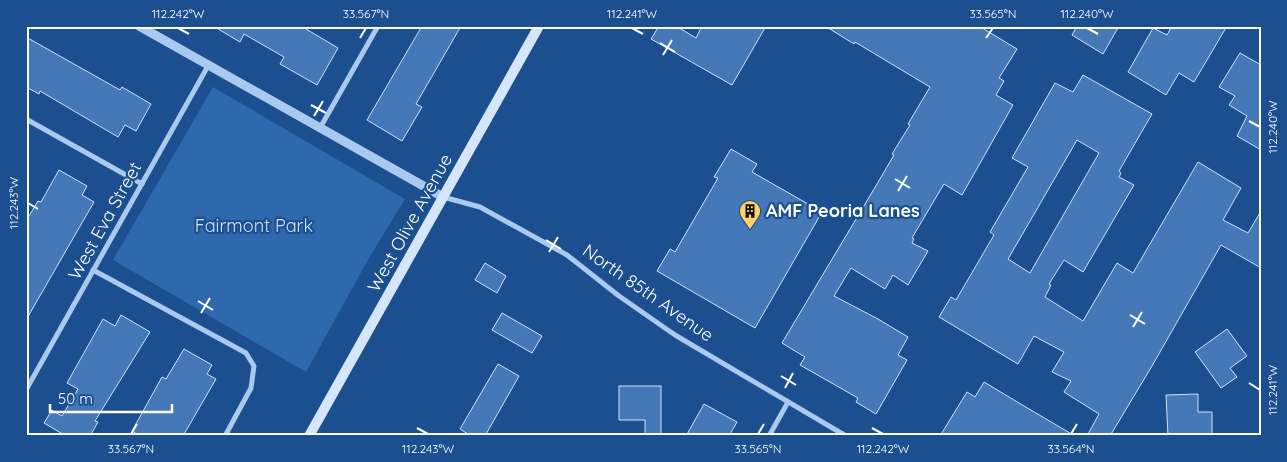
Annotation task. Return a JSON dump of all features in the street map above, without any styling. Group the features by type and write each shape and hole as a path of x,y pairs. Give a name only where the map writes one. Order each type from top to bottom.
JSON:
{"main road":[{"name":"West Olive Avenue","path":"309,436 538,26"}],"street":[{"name":"North 85th Avenue","path":"139,26 443,197 480,207 567,255 619,296 675,334 846,436"},
{"path":"320,128 378,26"},
{"name":"West Eva Street","path":"26,390 208,66"},
{"path":"26,119 142,184"},
{"path":"94,270 246,353 254,366 251,388 225,436"},
{"path":"769,436 788,402"}],"green space":[{"name":"Fairmont Park","path":"213,87 405,199 369,258 306,372 113,260"}],"building":[{"path":"213,26 301,26 338,48 317,85 280,64 284,57 244,34 240,42"},
{"path":"422,26 461,26 416,104 422,107 402,141 367,120"},
{"path":"659,26 676,26 696,38 702,26 766,26 732,85 651,39"},
{"path":"825,26 979,26 1017,49 999,78 1004,81 996,95 1013,105 962,195 944,184 912,238 914,239 912,243 928,251 908,285 893,275 885,289 851,268 834,296 908,337 898,355 907,360 876,414 856,402 858,398 800,365 805,357 782,343 894,155 892,154 930,87"},
{"path":"1077,26 1119,26 1103,54 1072,35"},
{"path":"1172,26 1227,26 1194,82 1179,73 1166,95 1128,72 1153,28 1167,35"},
{"path":"26,37 120,90 122,87 151,104 136,131 125,125 118,137 40,91 39,94 26,87"},
{"path":"1240,53 1261,65 1261,150 1237,136 1247,116 1229,105 1235,96 1219,87"},
{"path":"1083,75 1152,114 1119,171 1121,173 1119,177 1134,185 1083,272 1064,260 1049,284 1051,285 1045,297 1083,321 1117,263 1133,273 1198,162 1241,188 1223,220 1248,233 1261,211 1261,268 1221,245 1110,436 1087,436 1099,414 1064,392 1071,381 1052,372 1064,352 1034,336 1018,364 939,317 951,297 956,300 994,235 990,232 1028,167 1012,158 1055,83 1073,92","holes":["1077,140 1099,153 1030,273 1008,259"]},
{"name":"AMF Peoria Lanes","path":"731,149 757,164 752,172 822,212 755,328 657,271 670,249 675,252 718,178 714,177"},
{"path":"59,170 87,186 82,195 94,202 26,320 26,221 38,201 41,202"},
{"path":"485,263 506,276 497,293 475,280"},
{"path":"502,313 542,336 532,353 492,330"},
{"path":"121,315 150,332 95,421 98,422 90,436 66,436 44,423 52,410 62,416 78,389 67,383 103,319 115,326"},
{"path":"1227,329 1247,356 1230,368 1237,377 1221,388 1195,352"},
{"path":"184,349 212,365 207,374 216,379 183,436 140,436 132,431 162,377 166,379"},
{"path":"498,364 519,376 485,436 471,436 460,429"},
{"path":"984,382 1075,436 940,436 967,392 975,397"},
{"path":"619,386 661,386 661,434 645,434 645,420 619,420"},
{"path":"1198,394 1198,412 1212,412 1212,435 1168,436 1166,395"},
{"path":"704,404 737,422 729,436 686,436"}],"place":[{"name":"AMF Peoria Lanes","path":"750,230"}]}
